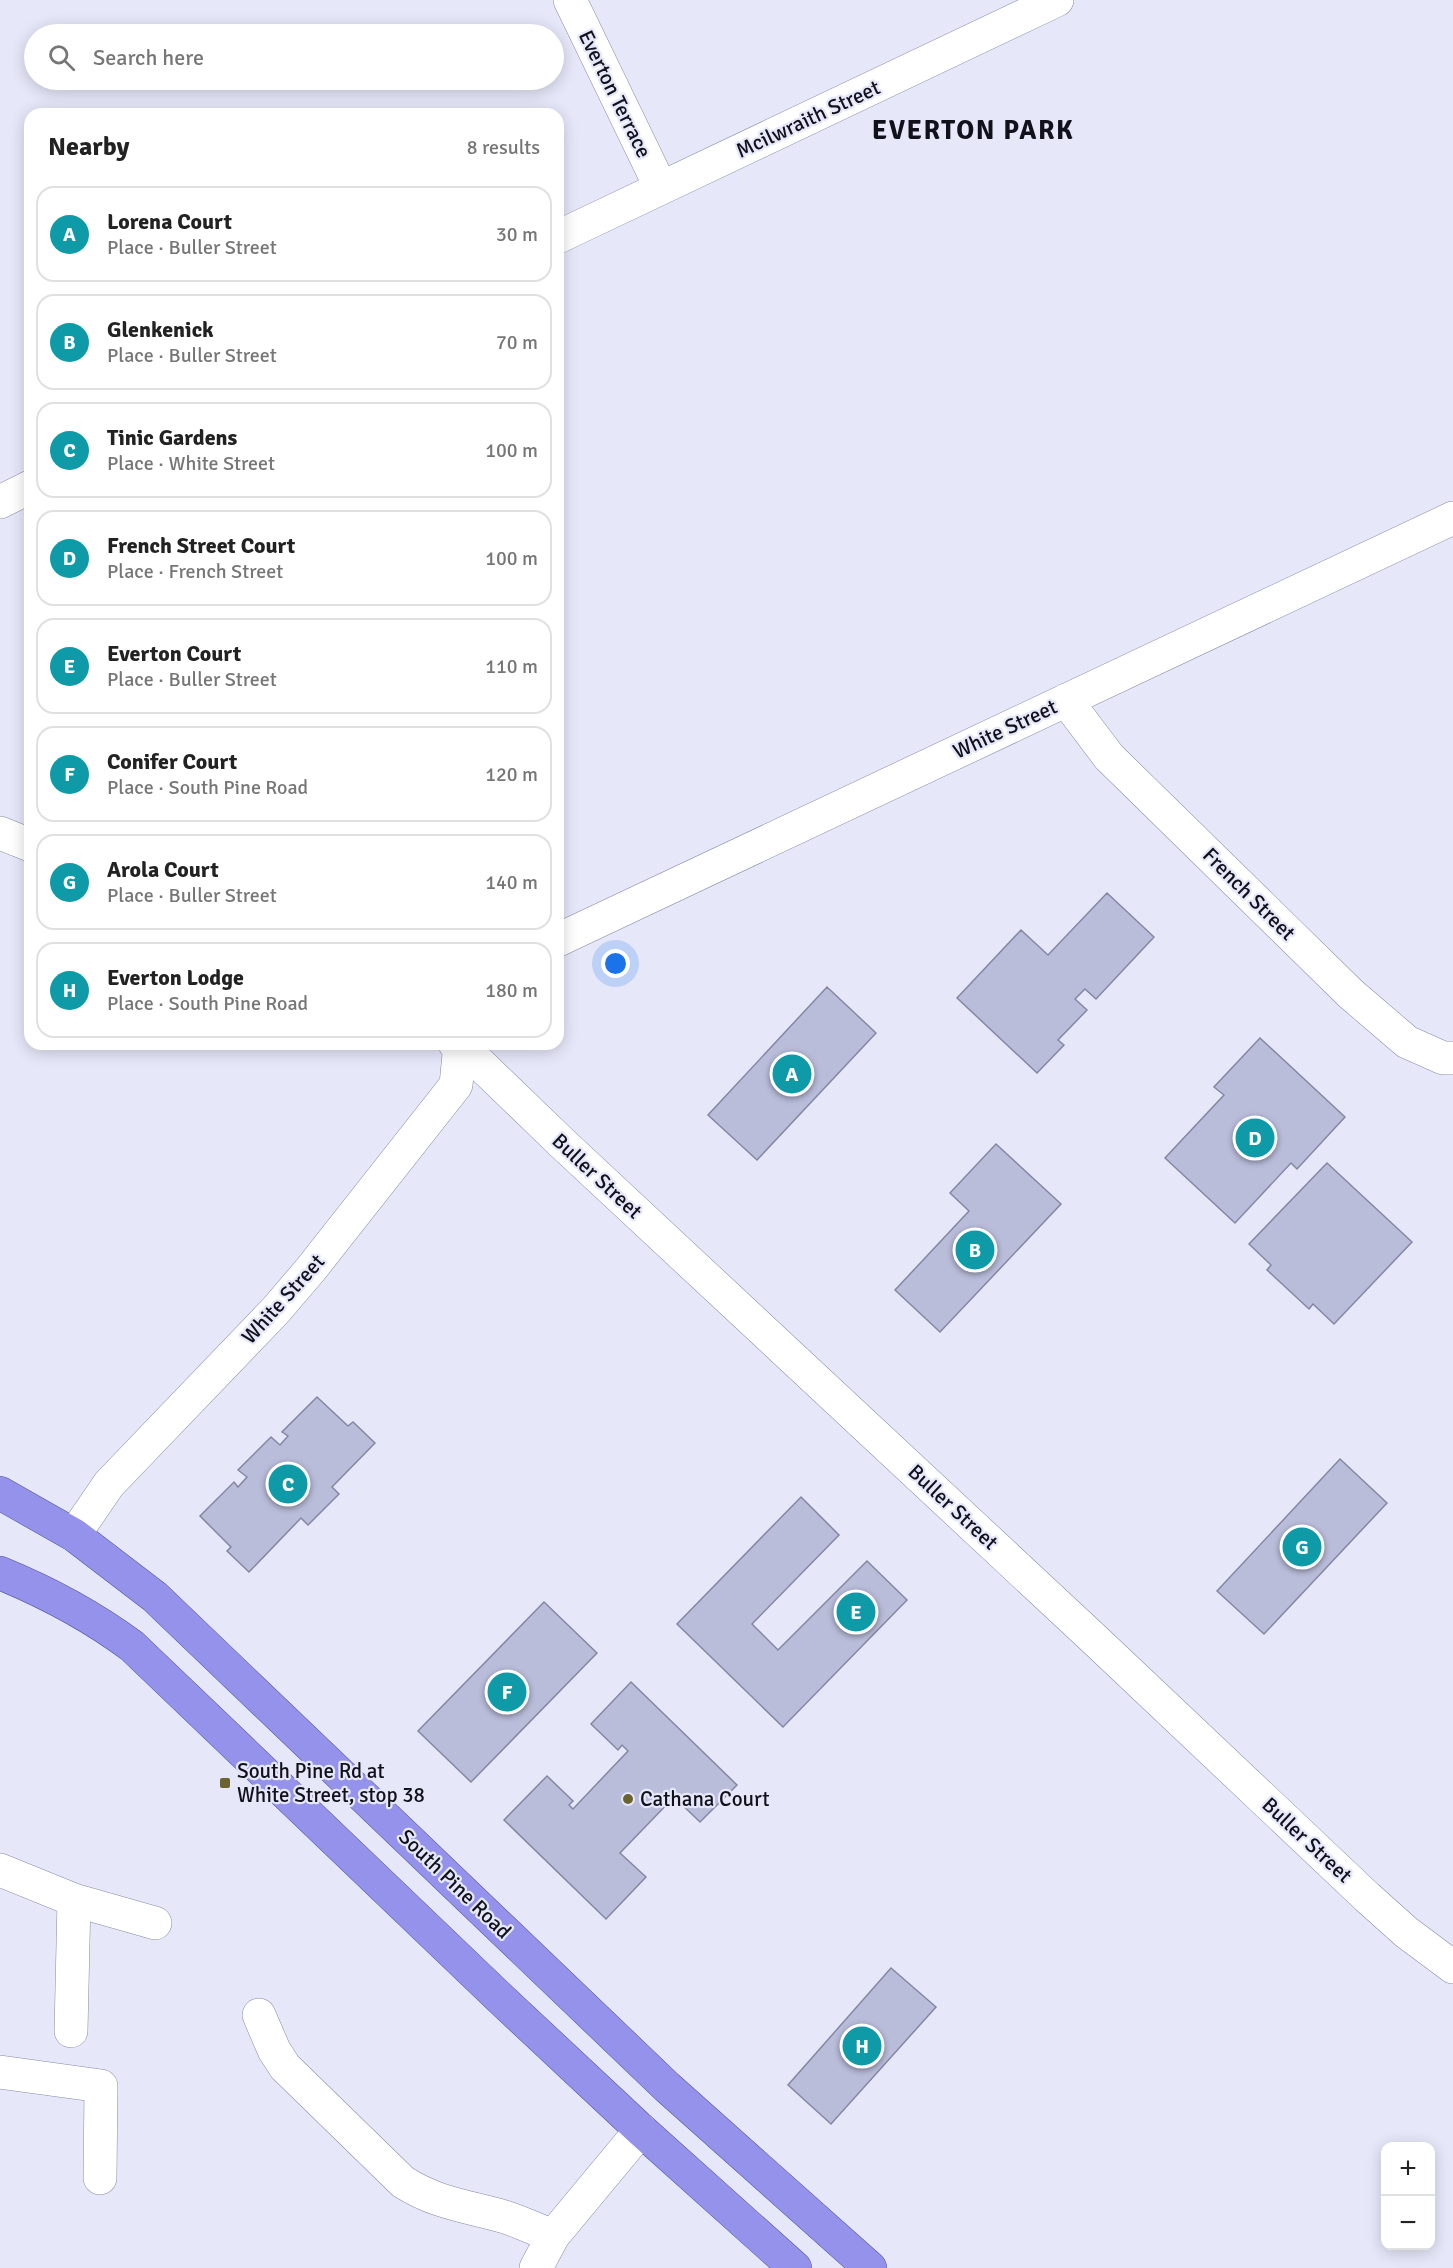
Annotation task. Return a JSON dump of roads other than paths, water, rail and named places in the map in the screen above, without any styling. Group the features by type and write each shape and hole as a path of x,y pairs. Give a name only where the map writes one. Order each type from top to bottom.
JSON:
{"highway":[{"name":"South Pine Road","path":"0,1494 74,1535 155,1597 667,2087 870,2268"},
{"path":"0,1573 70,1604 132,1646 641,2130 795,2268"}],"street":[{"name":"Everton Terrace","path":"570,0 661,188"},
{"name":"Mcilwraith Street","path":"564,234 1057,0"},
{"path":"0,502 24,491"},
{"name":"White Street","path":"564,937 1453,518"},
{"name":"French Street","path":"1066,700 1109,757 1351,994 1407,1042 1443,1058 1453,1058"},
{"path":"0,833 24,843"},
{"name":"White Street","path":"74,1535 98,1498 125,1466 276,1310 311,1269 456,1085 458,1050"},
{"name":"Buller Street","path":"463,1050 1367,1897 1406,1932 1453,1967"},
{"path":"0,1870 74,1900 155,1923"},
{"path":"71,2031 74,1900"},
{"path":"259,2015 274,2050 285,2067 403,2182 425,2196 513,2220 553,2236"},
{"path":"0,2072 101,2086 100,2178"},
{"path":"536,2268 553,2236 641,2130"}],"place":[{"name":"Lorena Court","path":"792,1074"},
{"name":"French Street Court","path":"1255,1138"},
{"name":"Glenkenick","path":"975,1250"},
{"name":"Tinic Gardens","path":"288,1484"},
{"name":"Arola Court","path":"1302,1547"},
{"name":"Everton Court","path":"856,1612"},
{"name":"Conifer Court","path":"507,1692"},
{"name":"South Pine Rd at White Street, stop 38","path":"225,1783"},
{"name":"Cathana Court","path":"628,1799"},
{"name":"Everton Lodge","path":"862,2046"}],"district":[{"name":"EVERTON PARK","path":"973,130"}]}
